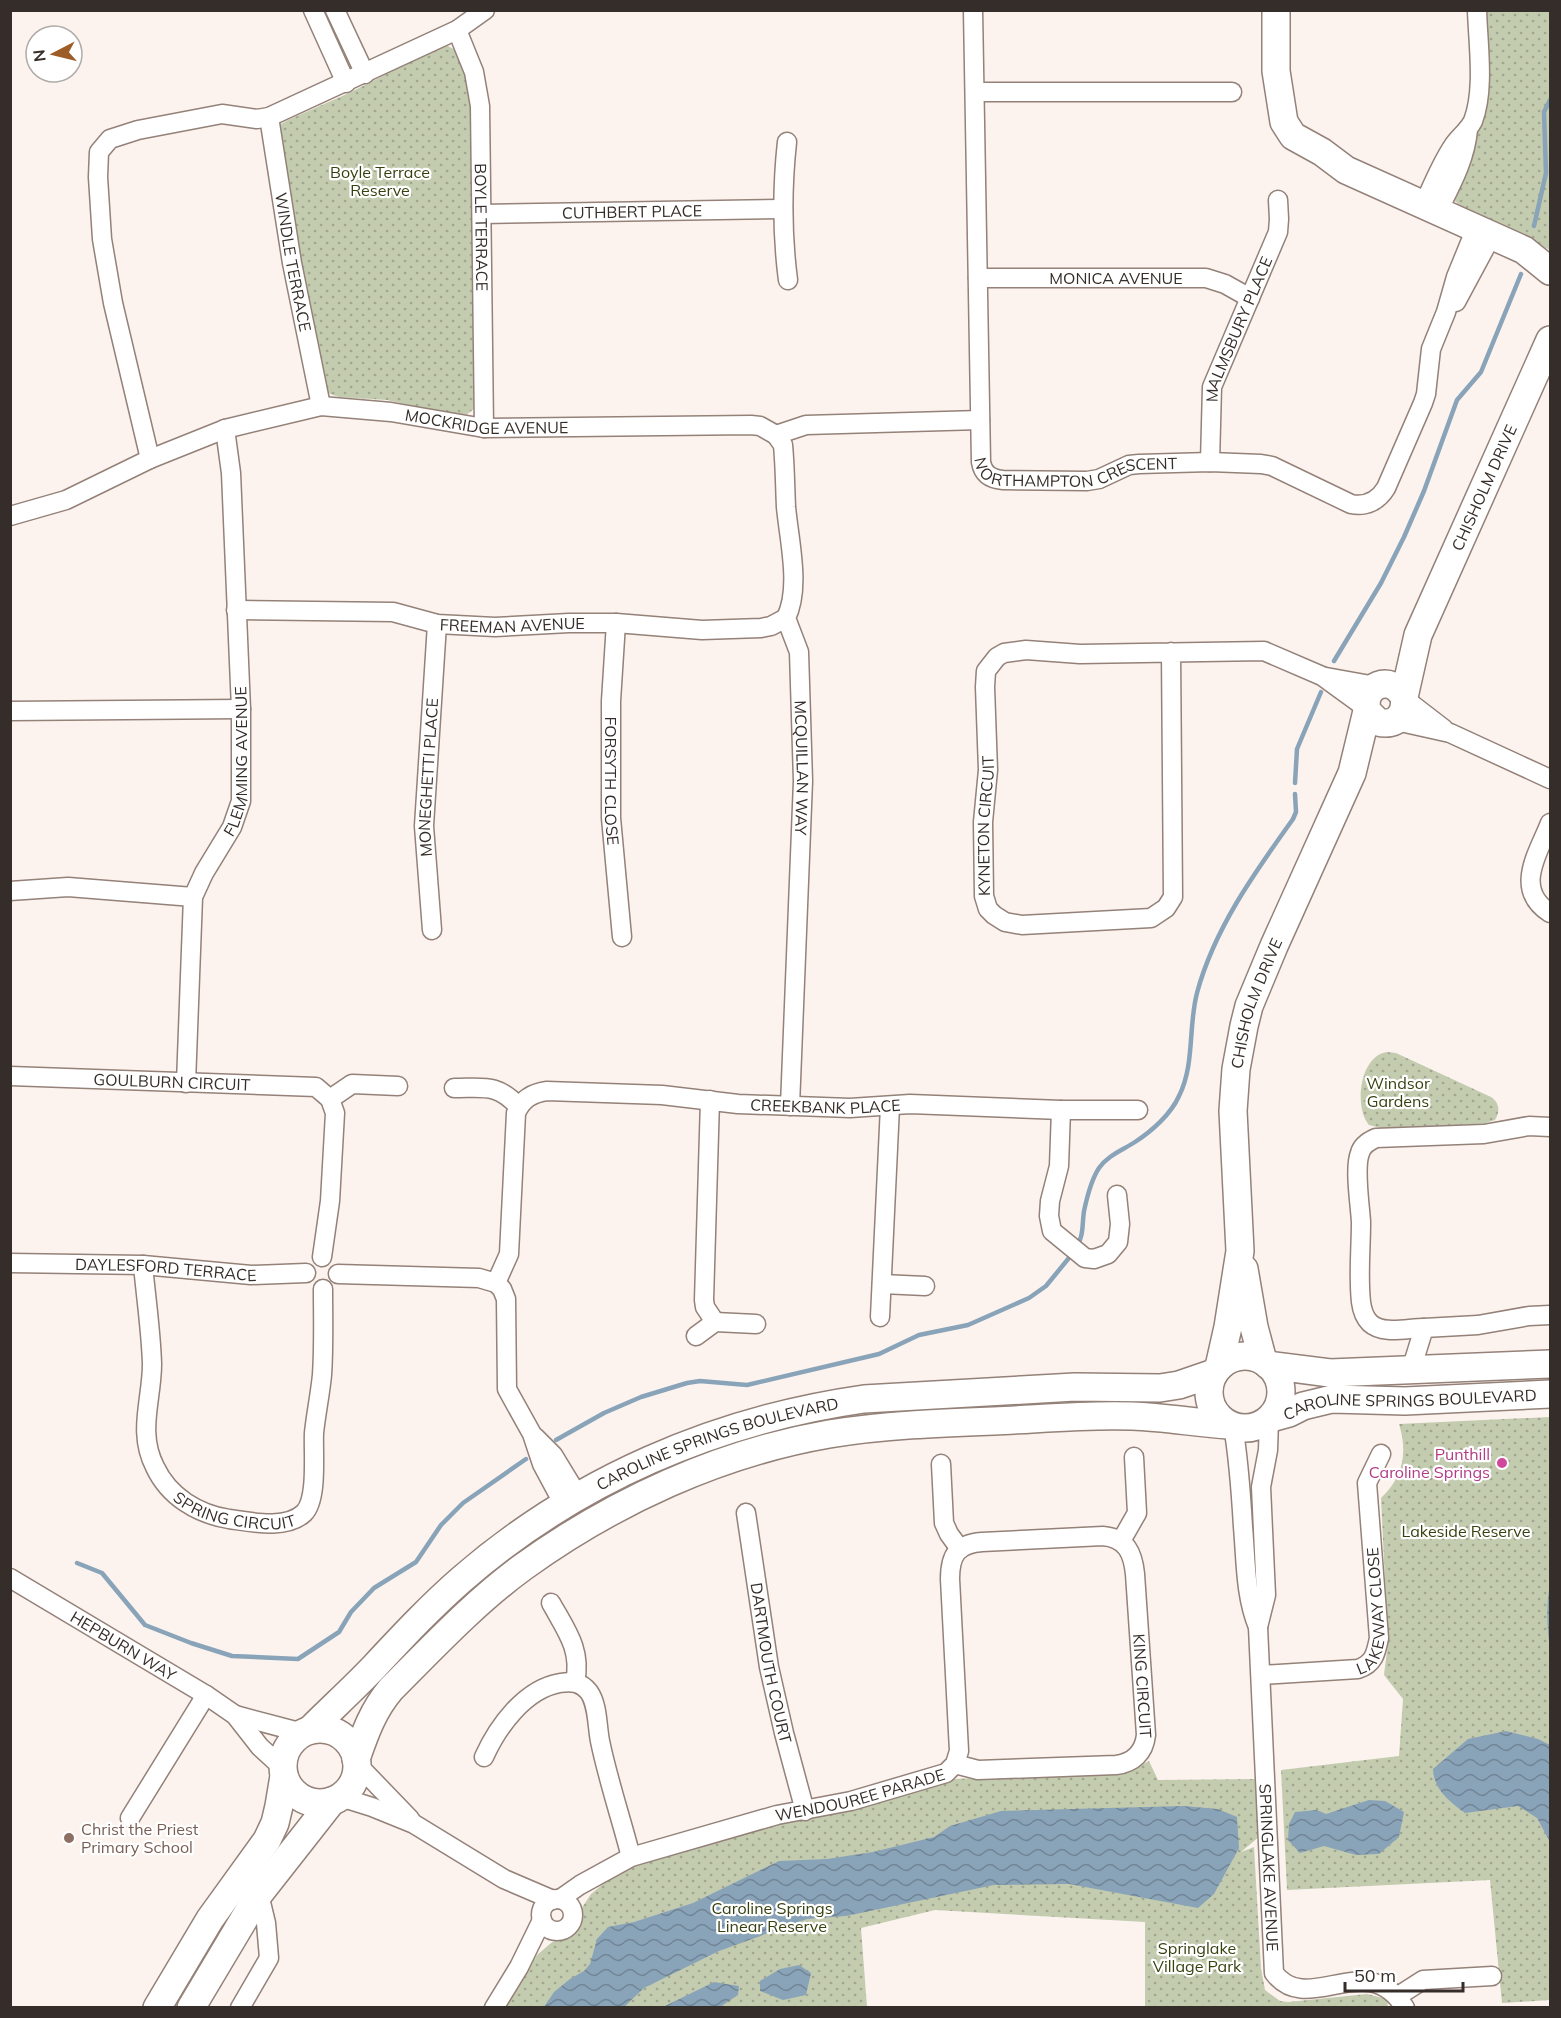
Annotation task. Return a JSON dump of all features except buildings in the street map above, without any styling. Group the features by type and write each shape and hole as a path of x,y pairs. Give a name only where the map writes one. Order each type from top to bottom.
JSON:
{"main road":[{"path":"1276,10 1276,71 1281,90 1282,115 1288,130 1299,140 1322,152 1346,170 1524,250 1551,271"},
{"path":"1524,250 1551,252"},
{"name":"CHISHOLM DRIVE","path":"1352,773 1399,710 1418,635 1550,339"},
{"name":"CHISHOLM DRIVE","path":"1266,1363 1254,1327 1249,1286 1240,1251 1233,1111 1236,1070 1244,1026 1249,1006 1274,946 1352,773 1372,698 1418,635"},
{"path":"1394,686 1399,710 1378,722 1372,698 1394,686"},
{"name":"CHISHOLM DRIVE","path":"1217,1370 1231,1309 1240,1251"},
{"path":"1240,1356 1252,1357 1266,1363 1280,1381 1281,1391 1281,1401 1270,1419 1252,1428 1231,1426 1220,1419 1210,1402 1209,1392 1217,1370 1229,1360 1240,1356"},
{"name":"CAROLINE SPRINGS BOULEVARD","path":"1266,1363 1330,1373 1551,1364"},
{"name":"CAROLINE SPRINGS BOULEVARD","path":"306,1731 374,1667 428,1610 497,1550 571,1501 629,1469 696,1440 766,1418 821,1406 887,1397 1075,1387 1160,1388 1179,1384 1217,1370"},
{"name":"CAROLINE SPRINGS BOULEVARD","path":"1270,1419 1303,1406 1332,1399 1405,1401 1551,1395"},
{"name":"CAROLINE SPRINGS BOULEVARD","path":"357,1761 371,1719 379,1703 482,1600 522,1568 588,1525 690,1474 752,1453 827,1434 904,1425 1107,1416 1162,1418 1231,1426"},
{"path":"571,1501 588,1525"},
{"path":"157,2007 210,1919 267,1840 275,1823 287,1748 294,1739 306,1731 330,1730 340,1734 353,1749 357,1761 353,1783 336,1799 259,1894 191,2007"},
{"path":"283,1772 294,1793 302,1799 322,1803 336,1799"}],"street":[{"path":"313,10 346,83"},
{"path":"335,10 364,74"},
{"path":"150,459 130,379 108,272 98,177 99,153 110,139 138,130 222,114 257,119 269,117 457,30 485,10"},
{"name":"NORTHAMPTON CRESCENT","path":"973,10 980,420 982,466 986,474 1000,480 1087,481 1132,464 1210,462 1261,464 1272,466 1351,504 1362,505 1376,500 1386,488 1423,404 1431,350 1446,312 1456,277 1484,232"},
{"path":"1431,207 1454,146 1468,129 1475,112 1479,87 1477,10"},
{"name":"BOYLE TERRACE","path":"457,30 474,72 480,106 484,428"},
{"path":"975,92 1232,92"},
{"name":"WINDLE TERRACE","path":"269,117 292,263 321,406"},
{"path":"787,142 783,178 783,209 788,280"},
{"name":"MALMSBURY PLACE","path":"1210,462 1212,387 1278,232 1280,219 1278,200"},
{"name":"CUTHBERT PLACE","path":"482,214 783,209"},
{"name":"MONICA AVENUE","path":"978,278 1206,278 1225,284 1250,298"},
{"name":"MOCKRIDGE AVENUE","path":"10,516 66,500 150,459 225,429 321,406 391,412 484,428 751,425 760,426 776,435"},
{"path":"786,618 794,596 793,577 783,445 776,435 806,425 980,420"},
{"name":"FLEMMING AVENUE","path":"186,1083 193,897 204,873 232,827 241,801 240,708 231,473 225,429"},
{"name":"FREEMAN AVENUE","path":"236,610 393,612 437,624 495,627 616,623 702,630 761,628 771,626 786,618"},
{"name":"MCQUILLAN WAY","path":"786,618 799,652 803,781 790,1106"},
{"name":"FORSYTH CLOSE","path":"616,623 611,701 611,818 622,937"},
{"name":"MONEGHETTI PLACE","path":"432,930 424,826 437,624"},
{"name":"KYNETON CIRCUIT","path":"1171,652 1173,897 1166,908 1151,918 1022,925 1001,920 988,909 984,892 982,822 987,770 986,671 989,664 997,657 1016,651 1080,654 1171,652 1264,651 1372,698"},
{"path":"10,711 240,708"},
{"path":"1399,710 1551,779"},
{"path":"1551,824 1532,867 1530,878 1534,898 1551,913"},
{"path":"10,891 68,887 193,897"},
{"name":"GOULBURN CIRCUIT","path":"10,1076 316,1087 330,1099"},
{"path":"322,1257 330,1201 335,1113 330,1099 352,1084 398,1086"},
{"path":"454,1088 492,1088 507,1094 519,1107 514,1124 509,1254 496,1283"},
{"name":"CREEKBANK PLACE","path":"519,1107 530,1096 547,1091 662,1095 738,1104 790,1106 870,1108 910,1104 1061,1110 1138,1110"},
{"path":"710,1100 704,1300 705,1307 715,1322"},
{"path":"880,1317 890,1106"},
{"path":"1061,1110 1059,1166 1050,1201 1049,1216 1052,1231 1085,1258 1094,1259 1108,1254 1118,1242 1120,1224 1117,1195"},
{"path":"1551,1127 1529,1126 1484,1134 1376,1138 1370,1140 1361,1149 1358,1162 1361,1300 1364,1315 1372,1324 1382,1329 1424,1328 1478,1325 1529,1316 1551,1315"},
{"path":"322,1257 332,1260 338,1274 335,1282 323,1289 309,1283 306,1273 312,1260 322,1257"},
{"name":"DAYLESFORD TERRACE","path":"15,1262 143,1265 250,1275 306,1273"},
{"name":"SPRING CIRCUIT","path":"143,1265 152,1365 145,1437 155,1467 174,1493 192,1508 217,1517 245,1521 278,1523 293,1520 306,1511 311,1498 316,1416 322,1373 323,1289"},
{"path":"338,1274 479,1278 496,1283 502,1289 507,1307 507,1389 532,1434 553,1455 571,1501"},
{"path":"882,1284 925,1286"},
{"path":"696,1336 715,1322 756,1324"},
{"path":"1411,1370 1424,1328"},
{"name":"SPRINGLAKE AVENUE","path":"1258,1627 1266,1595 1262,1487 1270,1419"},
{"name":"SPRINGLAKE AVENUE","path":"1231,1426 1240,1467 1251,1605 1258,1627 1274,1972 1283,1985 1297,1990 1368,1981 1384,1985 1402,2002 1423,1980 1492,1976"},
{"name":"LAKEWAY CLOSE","path":"1261,1675 1358,1669 1366,1666 1375,1657 1379,1638 1367,1483 1381,1454"},
{"path":"941,1464 944,1523 960,1548 971,1543 982,1542 1092,1537 1108,1537 1121,1541 1137,1514 1134,1457"},
{"name":"DARTMOUTH COURT","path":"746,1513 769,1667 805,1810"},
{"name":"KING CIRCUIT","path":"955,1764 978,1770 1116,1765 1128,1762 1140,1753 1146,1735 1134,1574 1131,1552 1121,1541"},
{"name":"WENDOUREE PARADE","path":"494,2007 550,1913 580,1885 631,1857 777,1815 851,1801 944,1775 955,1764 959,1751 950,1569 960,1548"},
{"name":"HEPBURN WAY","path":"10,1578 206,1695 235,1715 283,1772"},
{"path":"551,1603 577,1654 578,1666 575,1682"},
{"path":"484,1757 497,1732 533,1693 546,1686 575,1682 589,1692 594,1704 599,1739 631,1857"},
{"path":"130,1818 206,1695"},
{"name":"HEPBURN WAY","path":"235,1715 306,1731"},
{"path":"357,1761 414,1824"},
{"path":"336,1799 372,1807 414,1824 504,1879 550,1913 569,1904 573,1914"},
{"name":"WENDOUREE PARADE","path":"550,1913 562,1931 568,1927 573,1914 587,1893 605,1872"},
{"path":"240,2007 269,1958 266,1923 259,1894"}],"green space":[{"path":"1487,11 1550,11 1550,250 1461,207 1454,200 1453,195"},
{"name":"Boyle Terrace Reserve","path":"448,46 457,51 463,59 474,106 477,402 474,409 466,415 454,415 387,400 339,397 330,394 323,387 297,262 278,130 281,124 288,120 349,93 426,54 433,47"},
{"name":"Windsor Gardens","path":"1387,1052 1396,1053 1491,1097 1498,1108 1495,1120 1483,1124 1381,1128 1369,1125 1362,1107 1362,1084 1370,1063"},
{"name":"Lakeside Reserve","path":"1550,1417 1550,2000 1502,2003 1490,1880 1287,1890 1281,1770 1399,1756 1403,1699 1384,1675 1388,1643 1381,1498 1394,1482 1402,1464 1403,1445 1399,1424"},
{"name":"Caroline Springs Linear Reserve","path":"1149,1761 1158,1780 1257,1779 1260,1836 1241,1852 1254,1847 1261,1968 1265,1990 1280,2001 1288,2002 1367,1994 1387,1999 1388,2007 1145,2007 1145,1922 935,1910 861,1928 867,2007 504,2008 537,1955 574,1928 591,1894 613,1876 632,1865 774,1823 852,1810 954,1779 1129,1771"}],"water":[{"path":"1550,1583 1550,1650 1547,1616"},
{"path":"1506,1731 1538,1739 1550,1745 1550,1842 1537,1818 1518,1806 1465,1813 1448,1799 1436,1783 1433,1769 1468,1739"},
{"path":"1369,1800 1385,1801 1404,1812 1399,1837 1379,1854 1356,1855 1324,1846 1300,1853 1288,1840 1289,1824 1295,1812 1317,1810 1326,1814"},
{"path":"1184,1806 1218,1809 1237,1817 1239,1848 1214,1894 1198,1908 1069,1884 994,1885 846,1916 807,1919 719,1951 644,1988 624,2007 544,2007 554,1992 584,1971 590,1964 597,1939 608,1927 634,1922 693,1903 779,1861 827,1859 873,1852 934,1837 950,1826 1001,1811"},
{"path":"799,1965 811,1973 806,1995 783,2000 760,1991 760,1981 780,1969"},
{"path":"714,1982 739,1986 738,1995 720,2007 663,2007"}],"waterway":[{"path":"1534,226 1546,173 1544,112 1550,100"},
{"path":"1334,661 1381,583 1404,537 1424,491 1457,400 1481,372 1521,274"},
{"path":"1295,783 1297,749 1321,692"},
{"path":"1077,1246 1082,1233 1088,1194 1099,1168 1111,1156 1135,1142 1154,1127 1166,1116 1179,1096 1187,1071 1194,1006 1204,969 1237,902 1293,819 1296,812 1295,794"},
{"path":"556,1440 604,1413 641,1397 687,1383 700,1381 747,1385 879,1354 919,1335 968,1325 1029,1298 1046,1286 1073,1253"},
{"path":"77,1563 102,1573 145,1625 232,1656 298,1659 339,1632 351,1612 374,1588 416,1562 441,1525 463,1503 526,1459"}],"place":[{"name":"Punthill Caroline Springs","path":"1502,1463"},
{"name":"Christ the Priest Primary School","path":"69,1838"}],"park label":[{"name":"Springlake Village Park","path":"1197,1957"}]}
